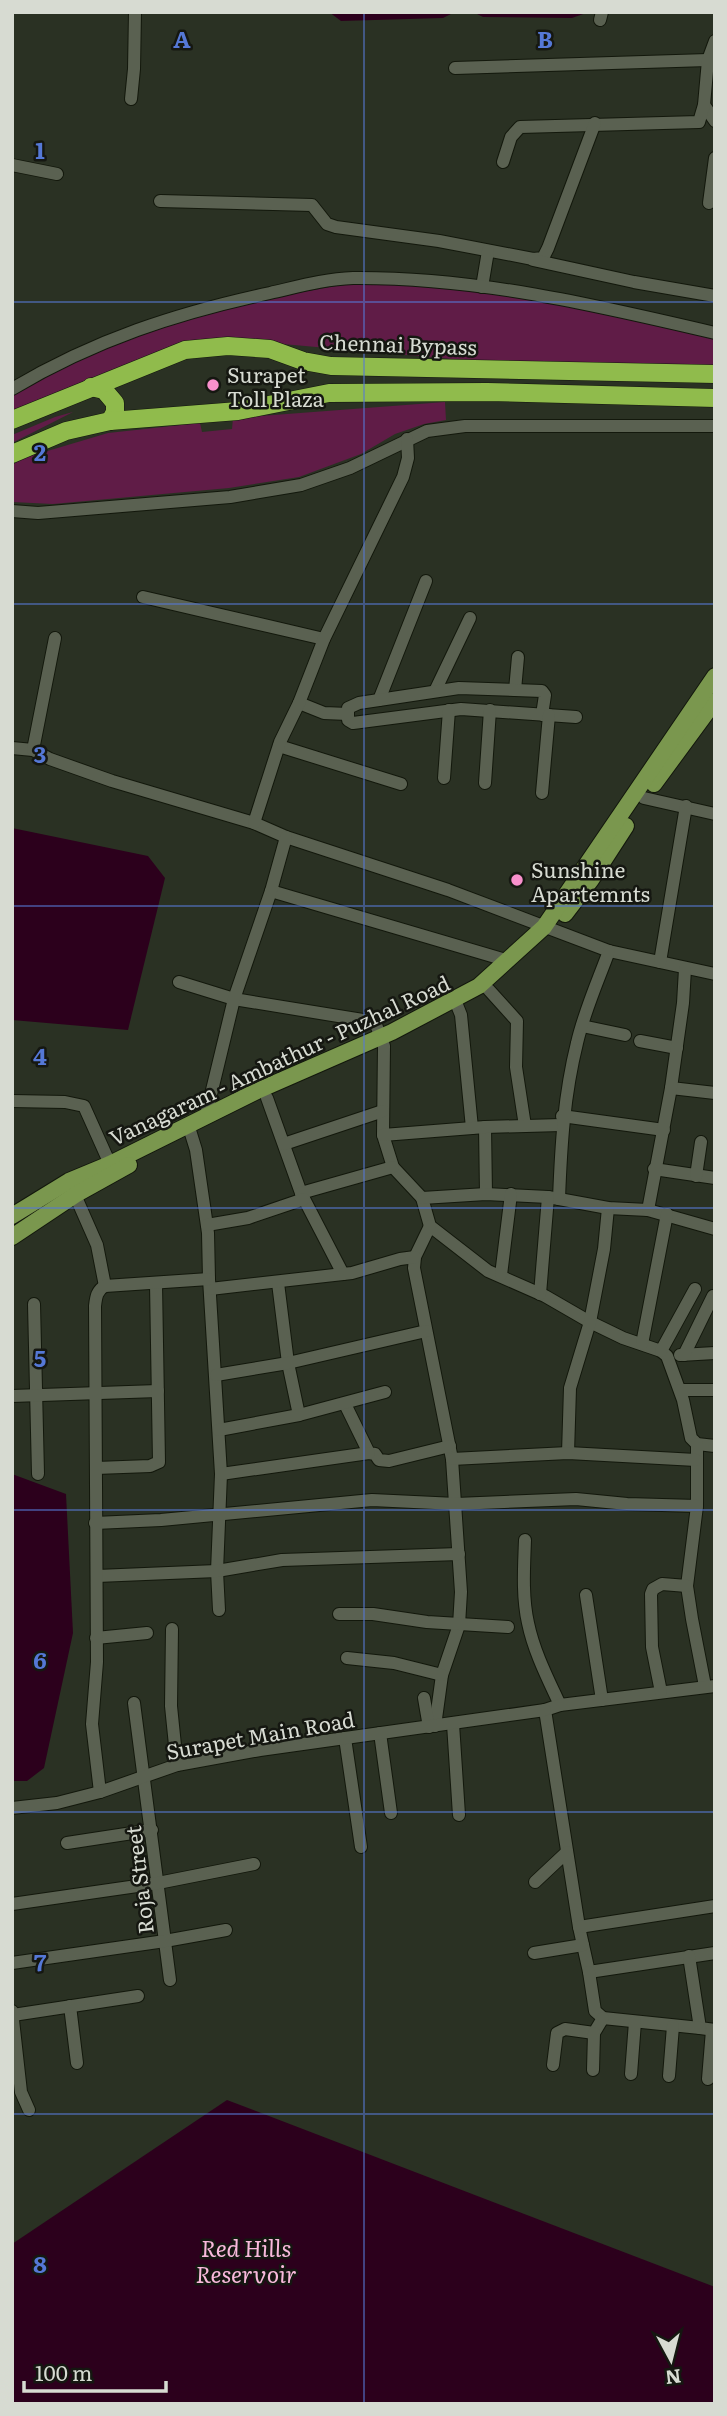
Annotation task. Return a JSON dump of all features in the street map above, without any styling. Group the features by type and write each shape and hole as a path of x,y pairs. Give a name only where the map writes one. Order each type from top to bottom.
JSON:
{"highway":[{"name":"Chennai Bypass","path":"12,420 185,350 228,346 270,349 303,361 331,366 715,374"},
{"path":"329,393 331,366"},
{"path":"91,387 104,390 115,403 115,412 110,421"},
{"path":"12,454 66,431 110,421 238,411 329,393 487,392 715,398"}],"main road":[{"name":"Vanagaram - Ambathur - Puzhal Road","path":"12,1216 69,1181 189,1127 206,1115 383,1041 458,1004 548,929 603,850 715,676"},
{"path":"603,850 715,701"},
{"path":"458,1004 489,990 548,929"},
{"path":"12,1237 75,1195 189,1127 267,1098 383,1041"}],"street":[{"path":"131,99 135,12"},
{"path":"503,162 511,136 520,127 699,122 704,104 708,60 715,41"},
{"path":"455,68 708,60"},
{"path":"704,104 715,121"},
{"path":"533,260 543,258 548,248 595,123"},
{"path":"709,203 715,158"},
{"path":"12,165 57,174"},
{"path":"160,201 312,205 327,224 336,227 439,241 634,282 715,296"},
{"path":"482,287 488,251"},
{"path":"12,388 91,346 143,327 253,297 351,278 391,279 544,294 715,332"},
{"path":"12,511 38,513 230,497 301,485 350,468 427,431 465,426 715,426"},
{"path":"254,823 279,746 324,639 403,477 408,458 407,439"},
{"path":"379,700 426,582"},
{"path":"143,597 324,639"},
{"path":"435,691 470,618"},
{"path":"33,750 55,638"},
{"path":"515,690 519,657"},
{"path":"542,793 546,715 545,695 542,691 459,688 349,705 348,720 354,723 449,710 490,710 546,715 576,718"},
{"path":"299,703 324,713 348,715"},
{"path":"444,778 449,710"},
{"path":"485,783 490,710"},
{"path":"279,746 401,785"},
{"path":"12,748 33,750 50,759 112,781 254,823 286,837 448,890 610,951 715,974"},
{"path":"644,798 715,814"},
{"path":"660,962 686,806"},
{"path":"206,1115 234,999 271,891 286,837"},
{"path":"271,891 509,961"},
{"path":"540,1294 571,1068 582,1026 610,951"},
{"path":"648,1210 671,1088 685,969"},
{"path":"179,982 234,999 374,1022 383,1041 383,1135 393,1167 422,1198 430,1226 488,1271 540,1294 590,1322 664,1354 715,1353"},
{"path":"489,990 517,1021 516,1066 525,1126"},
{"path":"458,1004 486,1194"},
{"path":"582,1026 625,1035"},
{"path":"639,1041 677,1048"},
{"path":"671,1088 715,1093"},
{"path":"267,1098 302,1196 343,1274"},
{"path":"12,1101 65,1102 85,1106 110,1164"},
{"path":"284,1144 383,1111"},
{"path":"383,1135 525,1126 562,1120 664,1130"},
{"path":"189,1127 202,1182 207,1225 221,1474 217,1571 219,1610"},
{"path":"696,1176 701,1142"},
{"path":"207,1225 247,1218 302,1196 393,1167"},
{"path":"654,1169 715,1178"},
{"path":"422,1198 486,1194 554,1198 608,1208 648,1210 715,1228"},
{"path":"75,1195 97,1245 105,1286"},
{"path":"501,1275 511,1195"},
{"path":"568,1453 570,1388 590,1322 604,1249 608,1208"},
{"path":"642,1343 667,1214"},
{"path":"430,1226 415,1257 414,1268 452,1452 461,1592 459,1625 442,1675 432,1727"},
{"path":"100,1793 92,1724 97,1662 95,1306 100,1289 105,1286 156,1284 278,1283 343,1274 415,1257"},
{"path":"278,1283 288,1363 299,1415"},
{"path":"96,1468 158,1464 156,1284"},
{"path":"695,1289 664,1354 680,1390 691,1438 697,1444 715,1446"},
{"path":"684,1355 713,1296"},
{"path":"34,1304 37,1474"},
{"path":"216,1375 288,1363 426,1331"},
{"path":"680,1390 715,1390"},
{"path":"12,1396 158,1391"},
{"path":"219,1430 299,1415 385,1392"},
{"path":"345,1404 369,1453 383,1461 452,1452 568,1453 696,1460"},
{"path":"697,1444 696,1506 688,1586 691,1619 710,1686"},
{"path":"221,1474 369,1453"},
{"path":"95,1523 161,1520 372,1500 456,1504 576,1499 696,1506"},
{"path":"525,1540 523,1574 528,1622 560,1706"},
{"path":"97,1576 217,1571 282,1560 459,1554"},
{"path":"661,1692 650,1627 651,1594 659,1585 688,1586"},
{"path":"586,1595 602,1700"},
{"path":"339,1614 373,1614 459,1625 508,1627"},
{"path":"172,1629 171,1706 177,1765"},
{"path":"96,1637 147,1633"},
{"path":"347,1658 394,1663 442,1675"},
{"name":"Surapet Main Road","path":"12,1808 100,1793 177,1765 560,1706 710,1686"},
{"path":"424,1698 432,1727"},
{"name":"Roja Street","path":"134,1703 170,1980"},
{"path":"545,1710 595,2011 603,2018 709,2029"},
{"path":"453,1724 459,1815"},
{"path":"380,1733 391,1812"},
{"path":"345,1738 362,1847"},
{"path":"68,1843 152,1830"},
{"path":"535,1882 567,1852"},
{"path":"12,1904 158,1883 254,1864"},
{"path":"579,1927 715,1906"},
{"path":"12,1963 226,1930"},
{"path":"534,1953 583,1945"},
{"path":"589,1972 715,1953"},
{"path":"689,1956 709,2029 708,2079"},
{"path":"29,2110 22,2092 12,2013 138,1996"},
{"path":"69,2006 77,2063"},
{"path":"593,2070 594,2033 603,2018"},
{"path":"631,2074 635,2022"},
{"path":"669,2076 673,2026"},
{"path":"553,2065 557,2033 565,2029 594,2033"}],"shaded area":[{"path":"351,283 495,293 607,313 715,339 715,368 509,364 225,339 12,414 12,393 51,371 133,336 263,300"},
{"path":"445,402 446,420 395,434 361,454 299,477 229,488 53,504 12,502 12,465 24,458 108,433 200,423 202,432 232,429 233,418"},
{"path":"73,412 12,443 12,435"}],"water":[{"path":"329,12 455,12 443,18 341,21"},
{"path":"473,12 589,12 572,18 483,17"},
{"path":"12,828 148,856 165,878 128,1030 12,1020"},
{"path":"12,1474 66,1494 73,1633 44,1768 27,1781 12,1781"},
{"name":"Red Hills Reservoir","path":"227,2100 715,2287 715,2404 12,2404 12,2244"}],"place":[{"name":"Surapet Toll Plaza","path":"213,385"},
{"name":"Sunshine Apartemnts","path":"517,880"}]}
